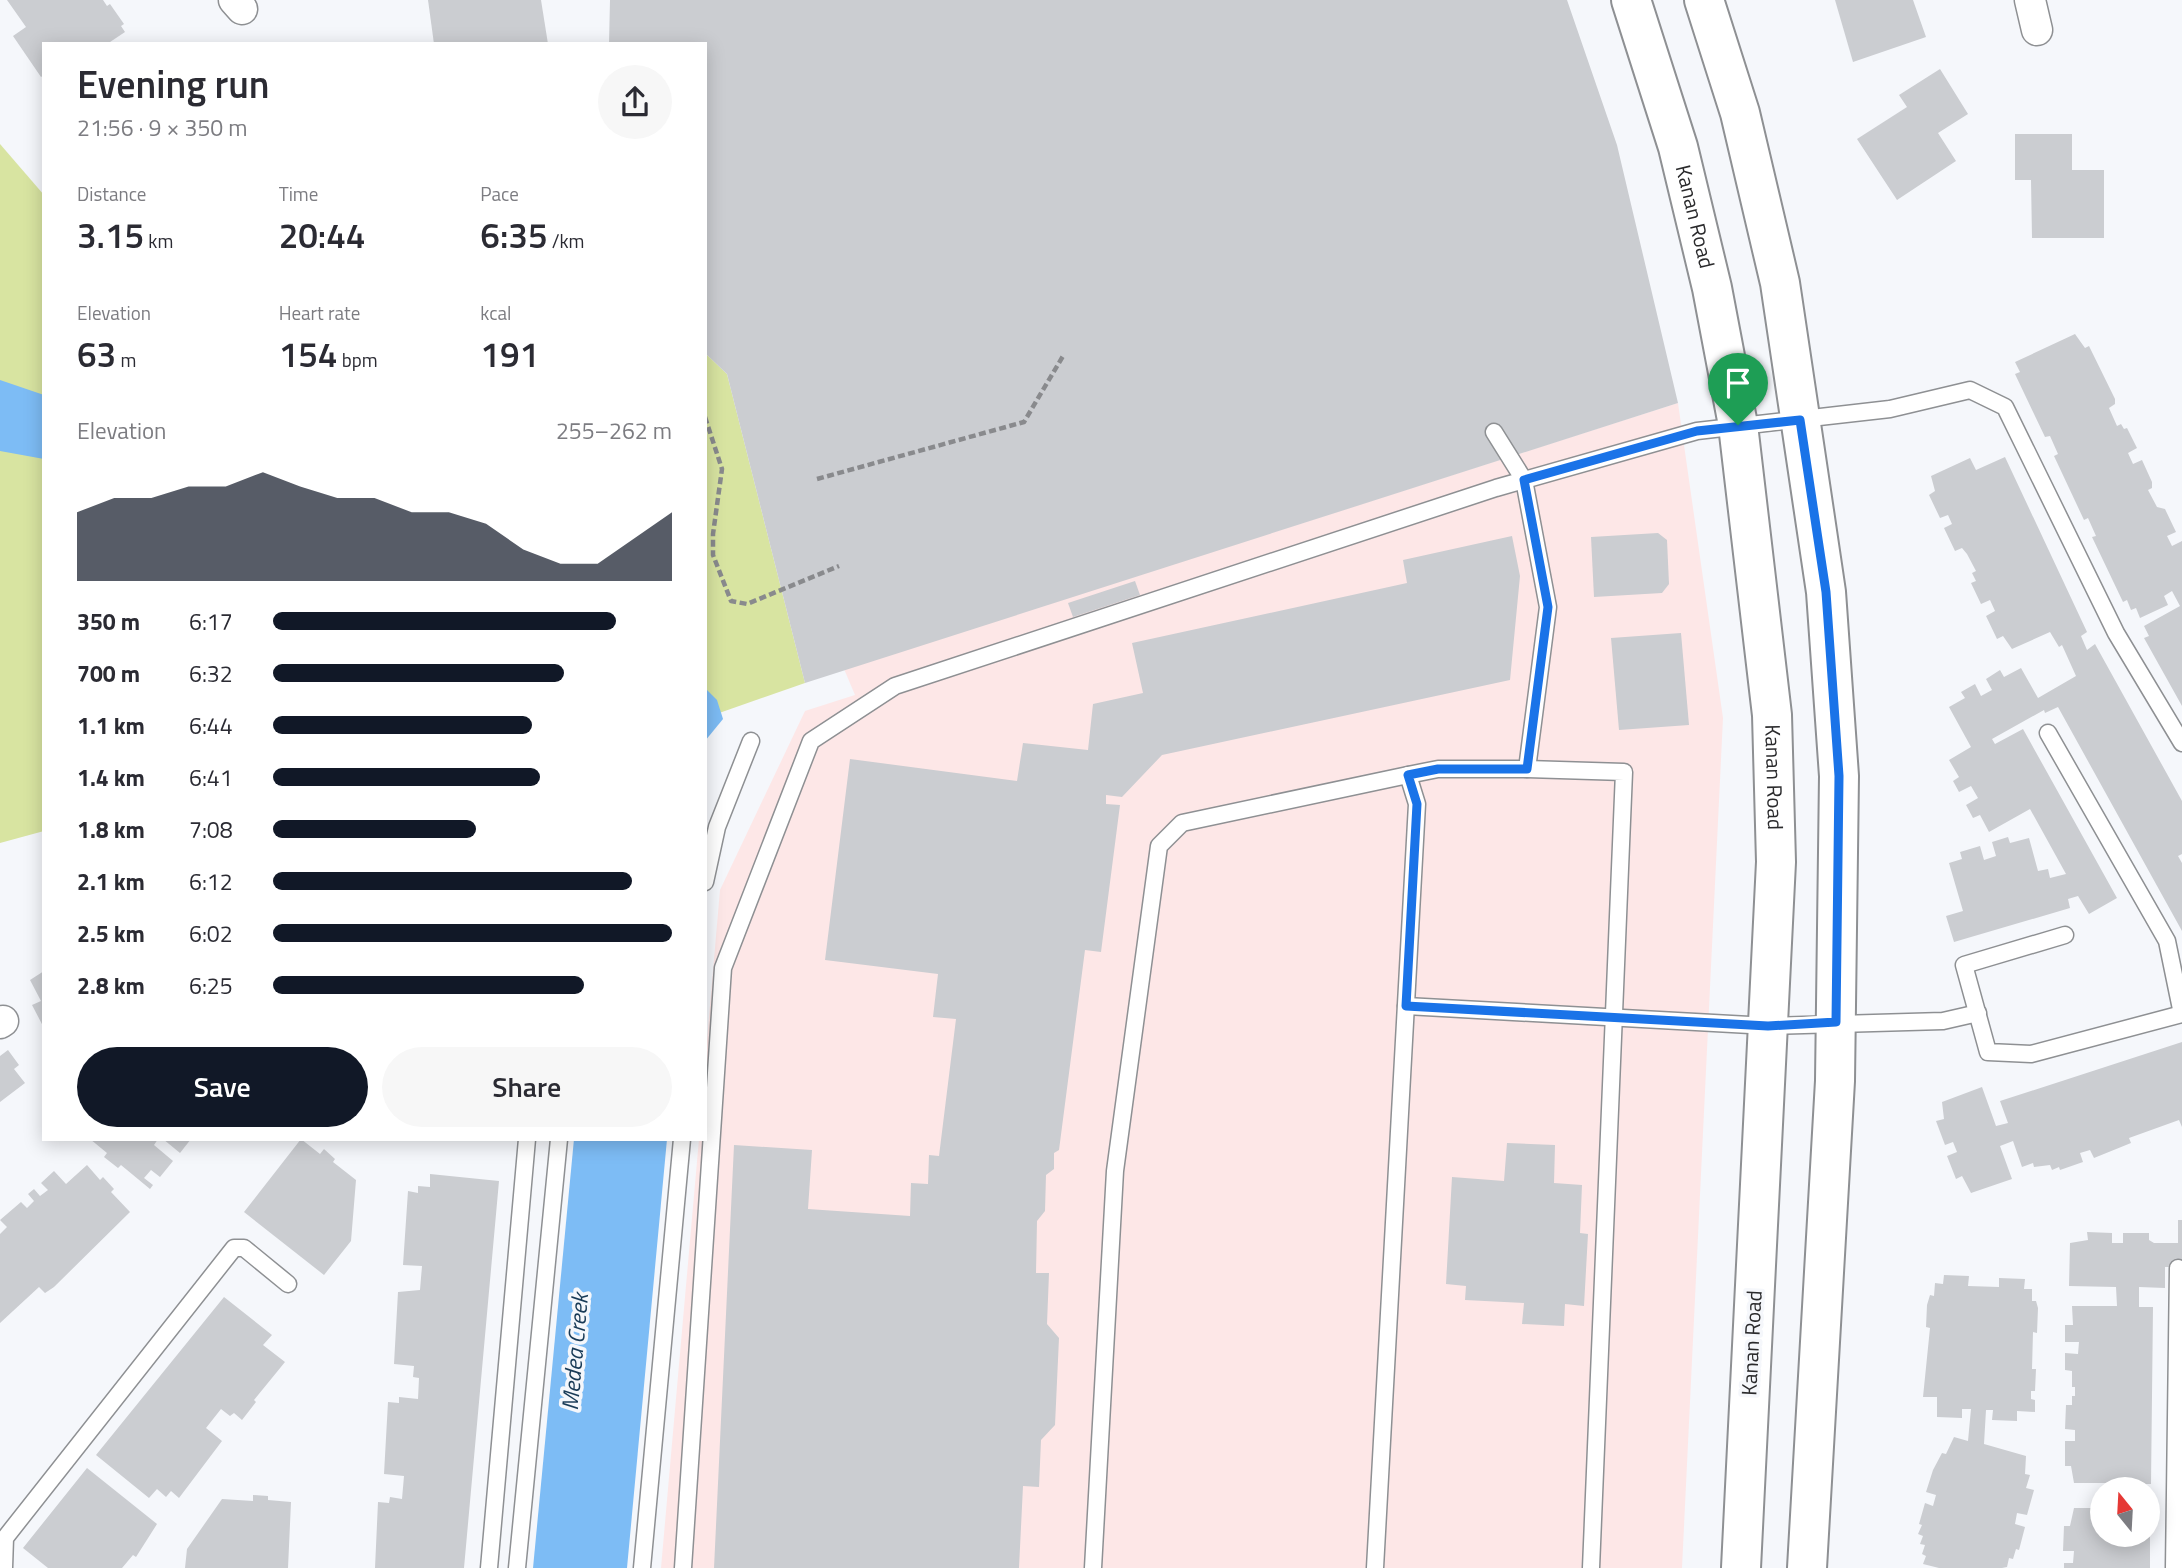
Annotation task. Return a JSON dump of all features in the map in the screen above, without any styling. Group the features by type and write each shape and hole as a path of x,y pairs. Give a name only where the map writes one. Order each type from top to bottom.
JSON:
{"main road":[{"name":"Kanan Road","path":"1631,0 1678,147 1712,288 1738,425 1772,715 1776,862 1741,1568"},
{"path":"1704,0 1740,113 1780,284 1826,592 1839,776 1836,1022 1807,1568"}],"street":[{"path":"2030,0 2037,30"}],"lane":[{"path":"683,1568 723,968 811,741 895,686 1524,480 1697,431 1890,409 1970,390 2005,407 2116,633 2182,743"},
{"path":"1494,432 1524,480 1548,607 1527,769"},
{"path":"2048,733 2167,941 2182,1014 2031,1054 1988,1052 1964,965 2065,935"},
{"path":"707,873 717,827 751,741"},
{"path":"1093,1568 1115,1171 1159,846 1182,822 1438,769 1624,772 1591,1565"},
{"path":"1375,1568 1417,804 1408,775"},
{"path":"1406,1006 1768,1026 1943,1021 1978,1013"},
{"path":"489,1568 527,1141"},
{"path":"517,1568 559,1141"},
{"path":"642,1568 682,1141"},
{"path":"4,1568 5,1538 234,1248 244,1248 288,1284"},
{"path":"2175,1568 2179,1405 2178,1268"}],"path":[{"path":"817,479 1024,422 1063,356"},
{"path":"707,423 722,469 713,534 713,555 731,601 747,604 839,566"}],"shaded area":[{"path":"1678,403 1723,718 1682,1568 661,1568 699,1141 707,1141 707,1040 720,890 805,711 855,695 844,669"}],"green space":[{"path":"0,144 42,193 42,832 0,843"},
{"path":"707,355 727,374 805,683 707,717"}],"water":[{"path":"0,380 42,394 42,459 0,451"},
{"path":"707,690 717,700 723,719 707,739"},
{"name":"Medea Creek","path":"574,1141 667,1141 627,1568 533,1568"}],"building":[{"path":"7,0 103,0 107,6 110,4 124,24 121,26 125,32 110,42 42,42 41,77 13,36 26,27"},
{"path":"428,0 541,0 548,42 434,42"},
{"path":"610,0 1567,0 1617,145 1678,403 805,683 727,374 707,355 707,42 609,42"},
{"path":"1835,0 1913,0 1926,37 1853,62"},
{"path":"1940,69 1968,114 1938,133 1956,161 1897,200 1857,139 1907,107 1899,95"},
{"path":"2015,134 2072,134 2072,170 2104,170 2104,238 2032,238 2031,180 2015,180"},
{"path":"2075,334 2085,348 2089,346 2115,399 2115,404 2109,408 2117,426 2121,424 2124,429 2127,428 2137,448 2128,453 2133,464 2142,460 2152,482 2152,488 2148,490 2157,507 2165,509 2176,532 2167,536 2172,546 2182,541 2182,706 2144,638 2149,636 2144,626 2180,606 2172,591 2164,596 2168,605 2140,618 2136,608 2131,610 2127,600 2123,602 2092,537 2096,536 2088,518 2084,520 2054,456 2058,454 2050,436 2045,437 2015,374 2020,372 2015,362"},
{"path":"2005,457 2087,632 2081,636 2087,650 2095,644 2182,801 2182,854 2178,856 2182,863 2182,931 2058,707 2045,713 2044,710 1992,739 1995,744 2023,729 2117,898 2089,914 2078,896 2068,899 2070,908 1954,942 1946,916 1963,911 1949,863 1962,859 1960,852 1980,846 1984,860 1996,856 1992,842 2008,837 2010,843 2029,838 2038,871 2048,869 2050,878 2066,874 2030,809 1989,832 1980,815 1973,818 1966,805 1978,798 1971,786 1959,792 1953,781 1959,777 1949,760 1971,747 1949,707 1965,698 1961,692 1975,684 1981,696 1992,690 1986,679 2000,670 2004,677 2021,668 2038,698 2076,676 2062,645 2059,647 2050,632 2012,649 2003,636 1997,639 1986,616 1995,611 1990,600 1981,604 1971,583 1976,581 1972,573 1976,571 1962,548 1955,551 1944,528 1952,524 1948,515 1940,518 1929,495 1935,491 1931,476 1970,458 1976,470"},
{"path":"1658,533 1667,540 1669,584 1662,593 1594,597 1591,537"},
{"path":"1512,536 1520,576 1510,680 1162,755 1122,797 1106,795 1106,804 1120,805 1101,952 1085,950 1059,1150 1054,1153 1054,1169 1046,1175 1045,1211 1037,1221 1036,1273 1049,1273 1047,1324 1059,1338 1055,1425 1041,1440 1039,1487 1023,1486 1019,1568 714,1568 734,1145 812,1150 808,1209 910,1216 911,1183 928,1184 929,1155 939,1156 956,1019 933,1017 938,974 825,960 850,759 1017,781 1023,743 1088,750 1093,704 1143,693 1132,643 1407,583 1403,560"},
{"path":"1135,581 1140,595 1073,617 1068,603"},
{"path":"1681,633 1689,725 1619,730 1611,638"},
{"path":"42,972 42,1024 32,1005 41,1001 30,980"},
{"path":"2182,1042 2182,1127 2179,1120 2129,1138 2131,1143 2094,1158 2090,1150 2080,1153 2083,1162 2060,1170 2059,1167 2052,1170 2050,1165 2034,1167 2033,1163 2022,1167 2013,1141 2000,1146 2012,1179 1971,1193 1962,1176 1956,1179 1947,1156 1957,1152 1953,1142 1945,1145 1936,1121 1944,1119 1942,1102 1982,1087 1996,1126 2008,1123 2000,1101"},
{"path":"8,1050 19,1065 14,1069 25,1083 0,1102 0,1056"},
{"path":"92,1141 157,1141 154,1145 173,1161 160,1177 151,1170 144,1178 153,1185 150,1189 121,1165 118,1168 104,1157 107,1153"},
{"path":"165,1141 189,1141 180,1153"},
{"path":"299,1141 304,1141 320,1154 324,1149 335,1159 333,1162 356,1180 351,1241 324,1275 244,1212"},
{"path":"1507,1143 1555,1145 1554,1183 1582,1185 1580,1233 1588,1234 1584,1306 1565,1304 1564,1326 1522,1324 1524,1303 1465,1300 1466,1286 1446,1284 1452,1177 1504,1181"},
{"path":"87,1165 100,1180 103,1177 114,1189 111,1192 130,1212 54,1287 45,1293 39,1287 0,1323 0,1234 7,1227 0,1220 21,1202 27,1208 34,1201 28,1194 34,1189 40,1196 48,1190 41,1183 54,1171 66,1184"},
{"path":"430,1174 499,1181 464,1568 375,1568 378,1502 389,1503 390,1497 402,1499 404,1476 384,1474 388,1402 399,1403 399,1397 418,1399 419,1378 413,1377 414,1366 394,1364 398,1292 420,1290 422,1266 403,1265 408,1191 418,1193 418,1186 430,1187"},
{"path":"2178,1220 2182,1220 2182,1267 2165,1267 2165,1288 2139,1287 2139,1307 2153,1307 2151,1477 2090,1477 2090,1483 2074,1483 2071,1466 2065,1466 2065,1441 2075,1441 2075,1430 2065,1429 2066,1405 2072,1405 2075,1387 2072,1387 2072,1371 2065,1370 2065,1353 2078,1354 2079,1342 2065,1342 2065,1325 2073,1325 2072,1306 2117,1306 2116,1287 2069,1286 2070,1243 2088,1240 2087,1232 2112,1233 2112,1243 2123,1243 2123,1233 2149,1233 2149,1240 2154,1243 2178,1243"},
{"path":"1944,1275 1969,1276 1968,1286 1999,1287 1999,1278 2025,1279 2024,1289 2032,1289 2032,1301 2036,1301 2038,1308 2037,1333 2033,1332 2032,1369 2036,1369 2035,1391 2031,1391 2031,1399 2035,1400 2035,1412 2017,1411 2017,1421 1992,1420 1993,1410 1986,1410 1984,1444 2026,1456 2025,1474 2030,1475 2026,1488 2034,1490 2027,1515 2017,1513 2015,1524 2025,1527 2019,1550 2016,1549 2013,1559 2009,1558 2007,1567 1939,1568 1923,1564 1926,1556 1922,1554 1925,1545 1920,1544 1923,1536 1918,1534 1922,1525 1919,1524 1925,1503 1933,1506 1936,1495 1926,1492 1933,1470 1942,1453 1946,1454 1954,1437 1968,1441 1971,1409 1962,1409 1962,1418 1937,1417 1937,1397 1923,1397 1930,1328 1926,1327 1927,1305 1930,1295 1934,1296 1935,1283 1943,1284"},
{"path":"224,1297 272,1335 263,1345 285,1362 254,1400 256,1402 242,1420 234,1413 230,1416 221,1409 206,1428 222,1441 179,1498 171,1491 166,1497 157,1489 149,1498 96,1455"},
{"path":"87,1468 157,1524 136,1557 133,1555 122,1568 48,1568 23,1548"},
{"path":"253,1495 268,1496 268,1500 291,1502 288,1568 185,1568 187,1549 222,1499 253,1501"},
{"path":"2074,1508 2090,1508 2090,1547 2150,1547 2150,1568 2064,1568 2064,1563 2073,1563 2074,1551 2063,1551 2064,1526 2070,1526"}],"route":[{"path":"1800,420 1826,592 1839,776 1836,1022 1768,1026 1406,1006 1417,804 1408,775 1438,769 1527,769 1548,607 1524,480 1697,431 1738,425 1800,420"}]}
